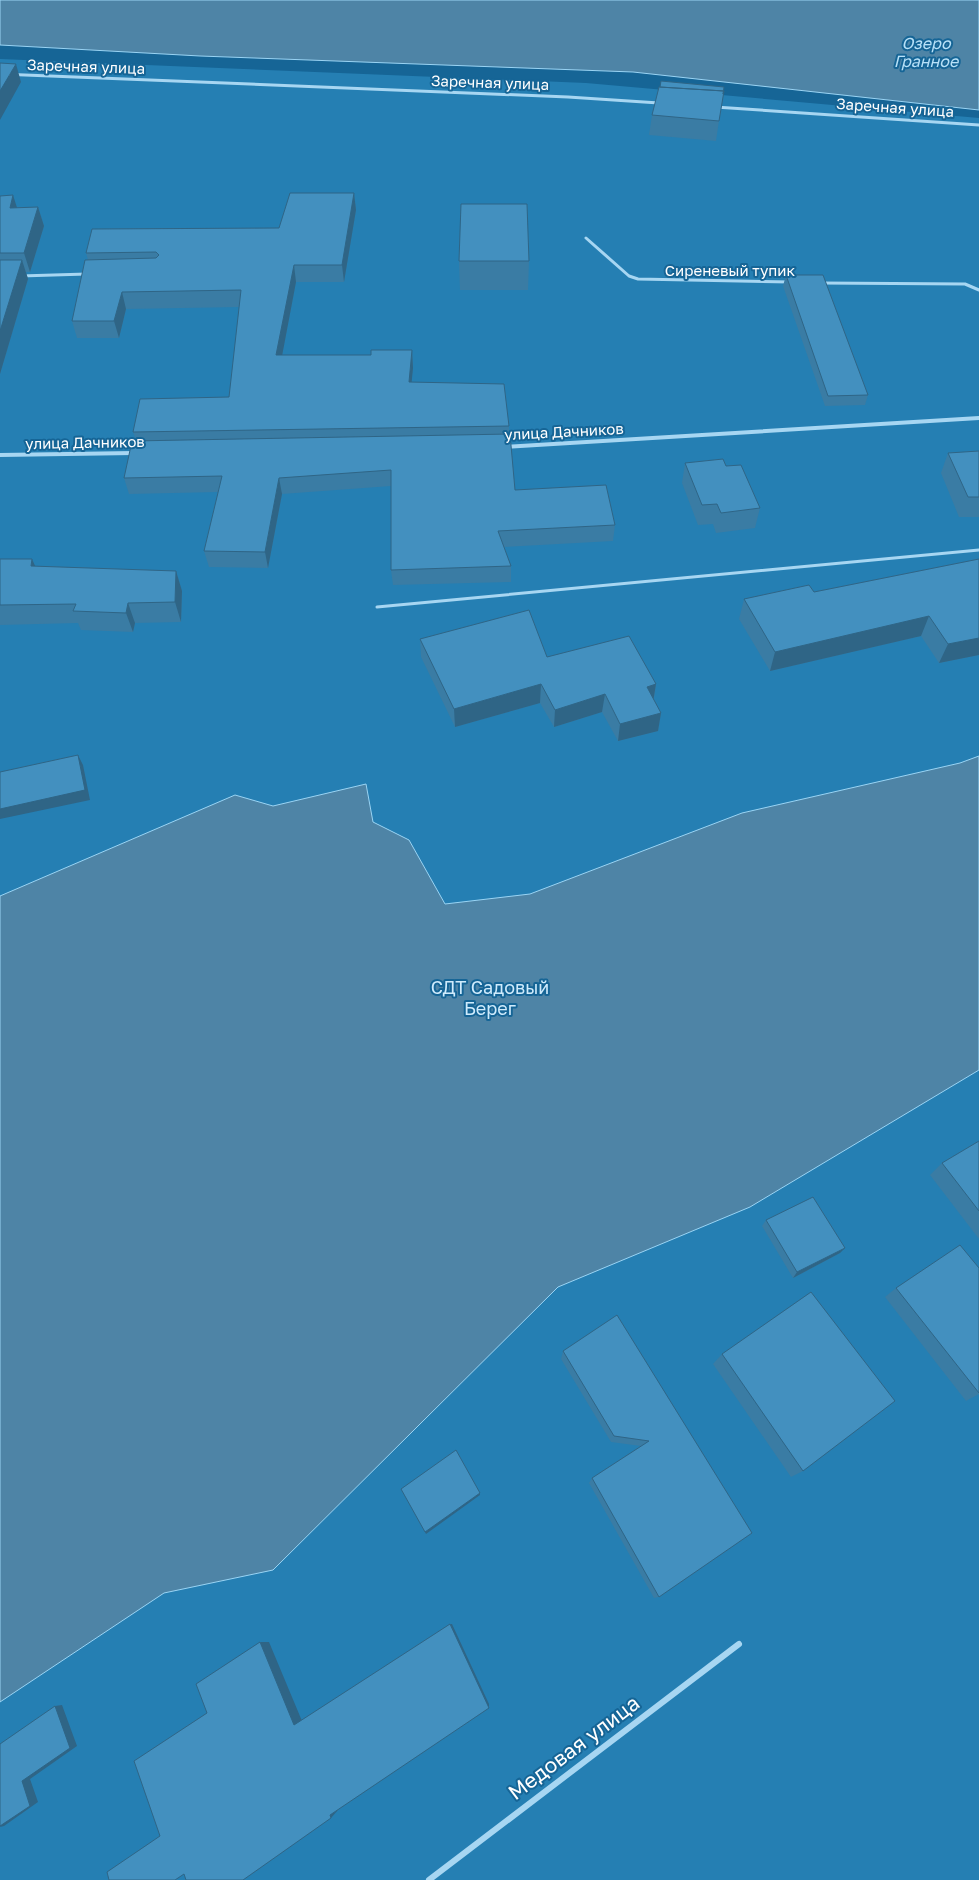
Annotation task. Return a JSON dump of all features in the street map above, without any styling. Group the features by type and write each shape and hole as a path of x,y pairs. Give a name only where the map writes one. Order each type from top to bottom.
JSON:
{"street":[{"name":"Заречная улица","path":"0,74 568,97 666,104"},
{"name":"Заречная улица","path":"705,106 979,125"},
{"name":"Сиреневый тупик","path":"586,238 629,276 638,279 798,282"},
{"path":"19,276 94,274"},
{"name":"Сиреневый тупик","path":"817,282 965,284 979,290"},
{"name":"улица Дачников","path":"503,447 979,418"},
{"name":"улица Дачников","path":"0,455 138,453"},
{"name":"Медовая улица","path":"429,1880 739,1644"}],"lane":[{"path":"376,607 979,550"}],"green space":[{"name":"СДТ Садовый Берег","path":"0,59 586,83 979,118 979,1880 0,1880"}],"water":[{"name":"Озеро Гранное","path":"0,0 979,0 979,110 633,72 200,56 0,45"},
{"path":"979,756 979,1070 750,1207 558,1287 273,1570 164,1593 0,1702 0,896 235,795 273,806 366,784 373,822 409,840 445,904 530,894 742,813 960,763"}],"building":[{"path":"0,63 16,64 0,91"},
{"path":"661,81 724,87 723,91 660,87"},
{"path":"659,87 724,91 719,121 652,115"},
{"path":"290,193 354,193 342,265 294,265 276,355 371,355 371,350 412,350 409,382 504,384 509,426 133,432 140,399 229,397 241,290 122,292 114,321 72,321 85,260 156,258 159,255 156,252 86,253 92,229 279,228"},
{"path":"13,195 10,208 38,207 24,253 0,253 0,196"},
{"path":"461,204 527,204 529,261 459,261"},
{"path":"0,260 22,260 0,331"},
{"path":"786,275 823,275 868,395 828,396"},
{"path":"510,434 515,490 606,485 615,525 498,531 511,566 391,570 391,470 279,478 265,552 204,551 222,476 124,478 132,441"},
{"path":"979,451 979,497 968,497 948,453"},
{"path":"723,459 726,466 741,465 760,508 721,513 717,504 702,505 685,463"},
{"path":"0,559 32,559 31,566 176,571 175,602 128,603 126,613 73,611 76,604 0,605"},
{"path":"979,559 979,638 948,644 929,616 775,652 744,599 809,585 814,592"},
{"path":"529,610 547,657 629,636 656,684 647,687 661,713 620,724 605,694 555,710 541,684 454,709 420,639"},
{"path":"78,755 85,790 0,809 0,772"},
{"path":"979,1141 979,1211 942,1163"},
{"path":"813,1197 845,1248 797,1272 766,1220"},
{"path":"960,1245 979,1268 979,1393 896,1288"},
{"path":"811,1292 895,1401 803,1471 722,1354"},
{"path":"617,1315 752,1533 659,1597 592,1478 649,1441 614,1436 563,1351"},
{"path":"456,1450 480,1493 425,1532 401,1489"},
{"path":"450,1624 489,1708 330,1815 331,1818 243,1880 186,1880 184,1874 175,1880 109,1880 107,1872 160,1836 134,1761 207,1713 196,1684 260,1642 294,1725"},
{"path":"55,1706 70,1748 22,1781 30,1806 0,1826 0,1744"}]}
